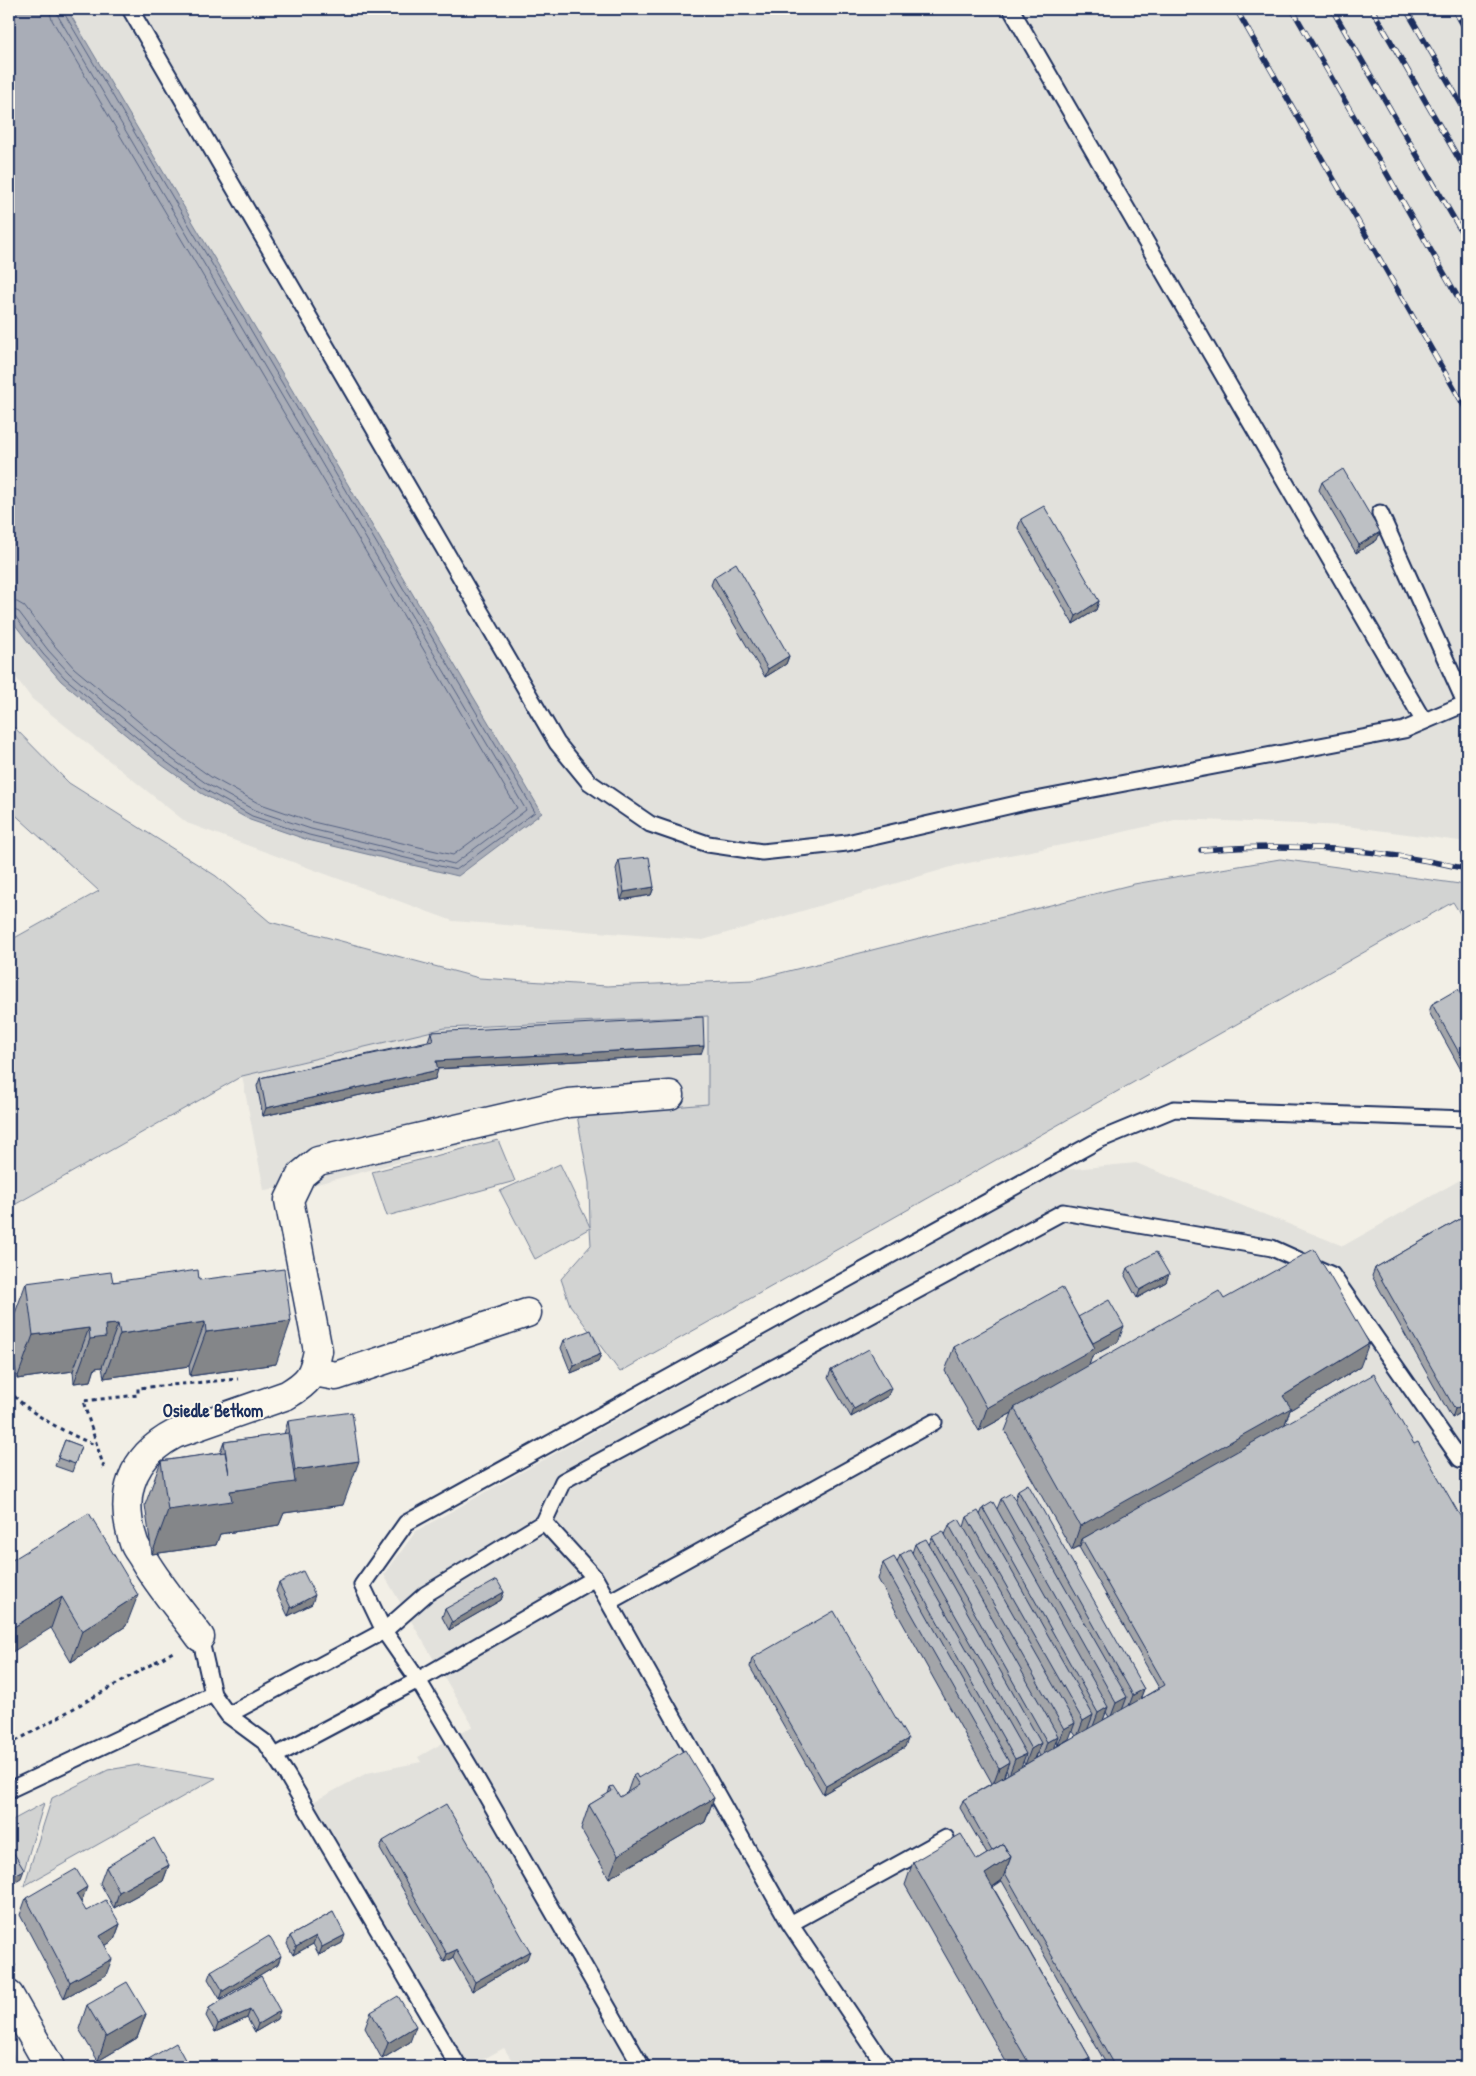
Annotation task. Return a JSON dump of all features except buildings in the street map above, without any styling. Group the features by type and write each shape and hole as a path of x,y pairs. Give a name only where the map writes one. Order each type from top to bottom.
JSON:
{"street":[{"path":"200,1636 155,1579 134,1544 127,1510 128,1489 136,1467 148,1452 160,1442 175,1434 287,1395 301,1387 314,1372 318,1352 288,1200 301,1175 318,1160 568,1103 670,1095"},
{"path":"314,1372 336,1376 527,1313"},
{"path":"9,1995 50,2067"}],"lane":[{"path":"130,9 557,743 589,782 650,824 708,844 762,852 847,843 1026,802 1404,730 1423,720 1467,704 1380,513"},
{"path":"1011,9 1423,720"},
{"path":"642,2067 418,1680 384,1631 362,1585 406,1524 1099,1140 1174,1109 1467,1119"},
{"path":"228,1715 384,1631 426,1594 544,1522 563,1481 1063,1212 1272,1248 1332,1275 1460,1459 1467,1461"},
{"path":"609,1602 934,1422"},
{"path":"544,1522 596,1578 790,1924 886,2067"},
{"path":"275,1756 418,1680 596,1578"},
{"path":"200,1636 213,1694 228,1715 266,1743 275,1756 458,2066"},
{"path":"9,1790 213,1694"},
{"path":"790,1924 946,1838"}],"path":[{"path":"131,1482 102,1468 83,1402 138,1395 138,1388 238,1378"},
{"path":"9,1390 16,1399 70,1435 96,1445"},
{"path":"9,1745 200,1636"}],"shaded area":[{"path":"9,9 1467,9 1467,842 1347,826 1179,819 1093,839 958,865 703,940 453,921 187,823 32,699 9,668"},
{"path":"9,722 69,783 216,876 270,922 479,978 607,986 753,980 1134,884 1280,859 1467,885 1467,925 1453,902 620,1372 570,1305 561,1279 591,1245 590,1228 535,1259 500,1191 560,1164 590,1227 589,1183 577,1115 708,1104 708,1016 445,1028 242,1076 9,1208 9,941 99,891 9,809"},
{"path":"709,1016 708,1104 577,1115 317,1184 264,1190 242,1076 445,1028"},
{"path":"498,1140 515,1181 387,1216 372,1172"},
{"path":"1136,1163 1343,1246 1467,1176 1467,2067 516,2067 504,2048 469,2067 449,2067 300,1809 367,1773 421,1762 418,1757 473,1726 384,1575 416,1531 1063,1170"},
{"path":"138,1765 216,1778 24,1886 52,1798 108,1770"},
{"path":"44,1803 24,1870 18,1873 9,1857 9,1822"},
{"path":"9,2046 21,2067 9,2067"}],"water":[{"path":"9,9 67,9 542,813 458,876 308,840 250,820 201,793 162,765 61,681 9,617"}],"railway":[{"path":"1236,9 1467,411"},
{"path":"1292,9 1467,313"},
{"path":"1332,9 1467,241"},
{"path":"1372,9 1467,173"},
{"path":"1406,9 1467,114"},
{"path":"1454,9 1467,32"},
{"path":"1201,850 1269,847 1335,849 1400,856 1467,869"}],"district":[{"name":"Osiedle Betkom","path":"213,1410"}]}
